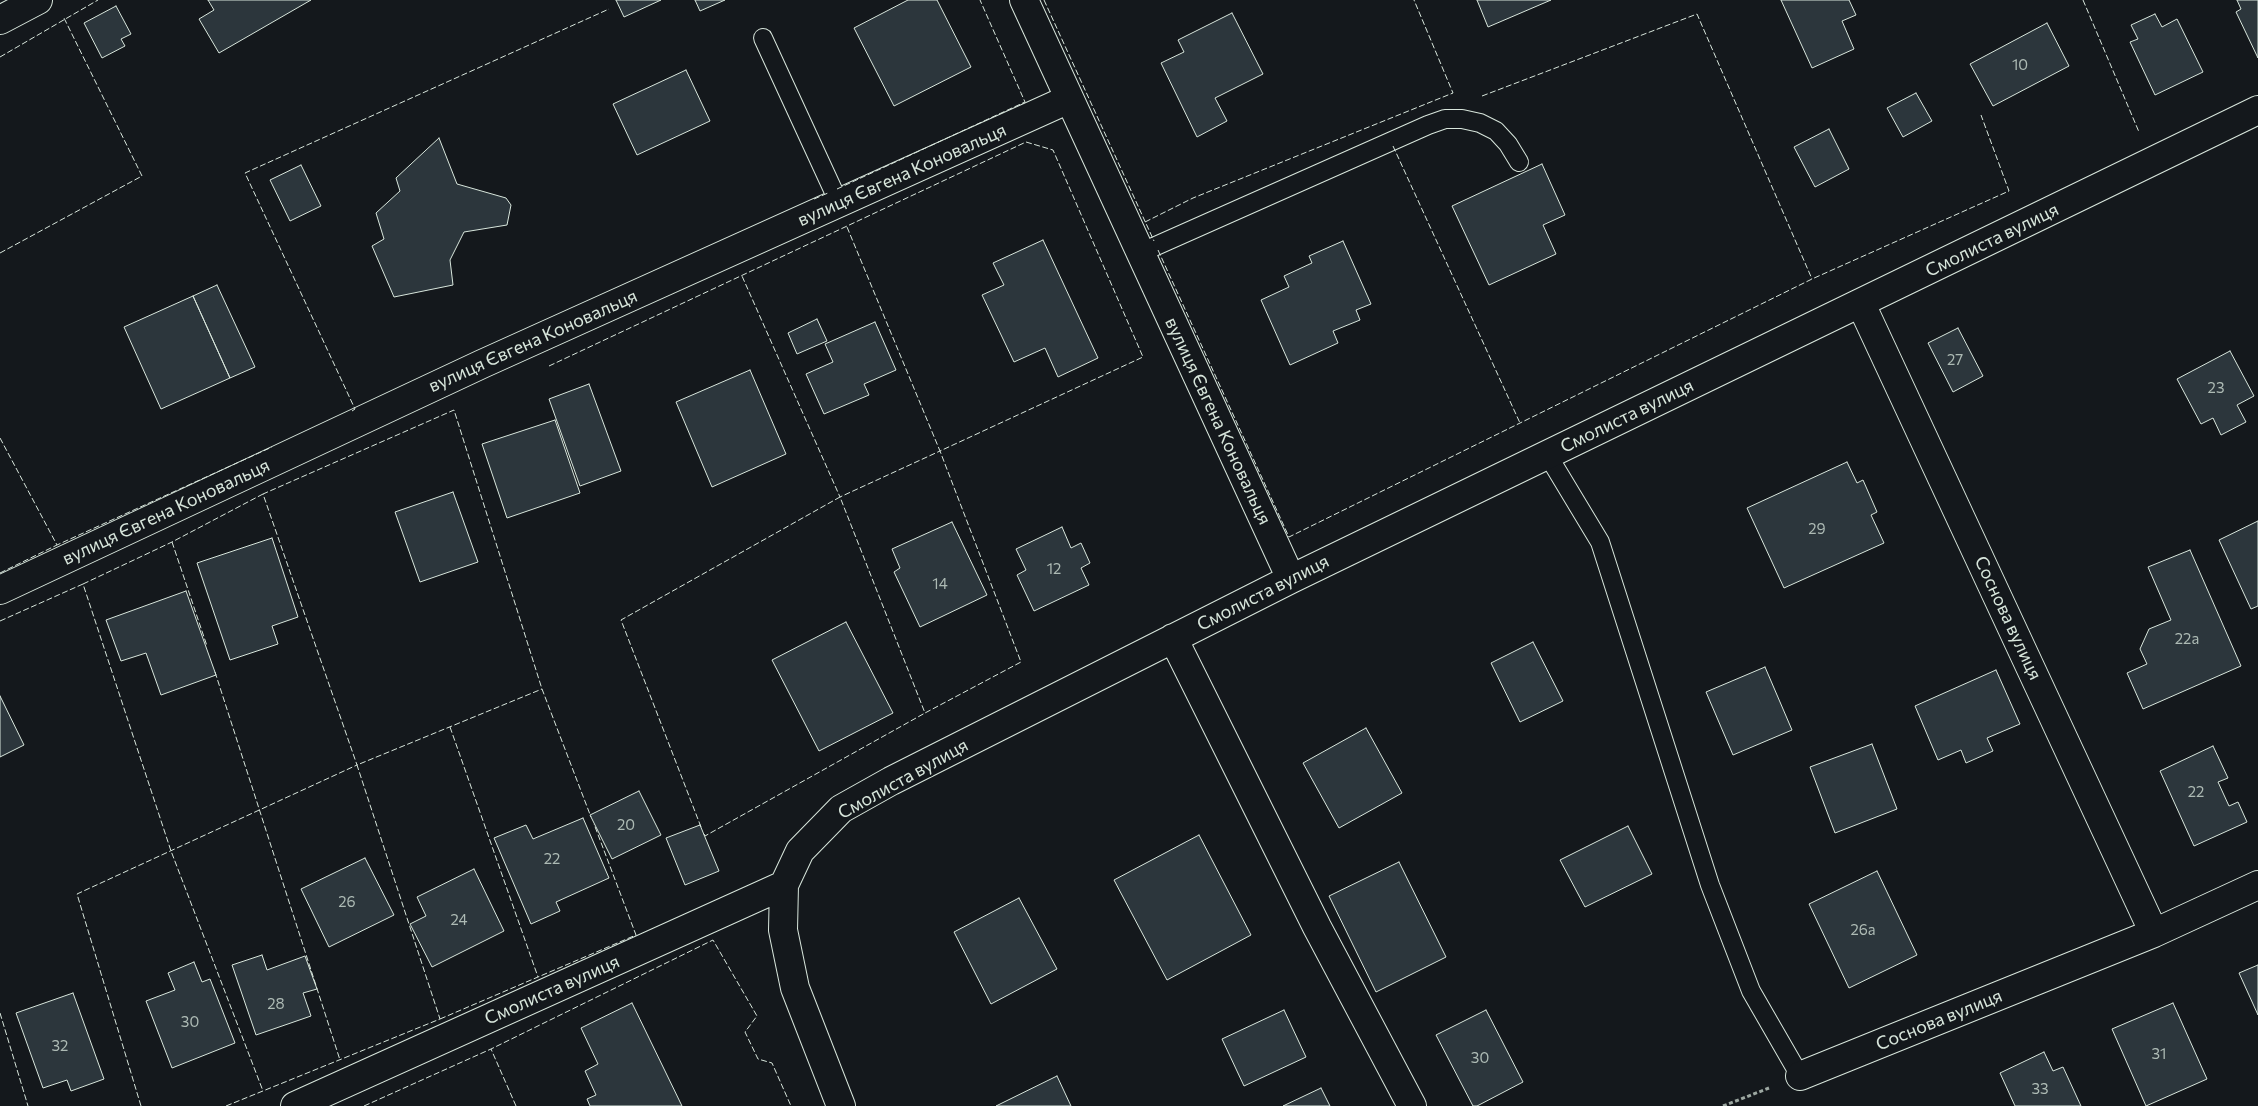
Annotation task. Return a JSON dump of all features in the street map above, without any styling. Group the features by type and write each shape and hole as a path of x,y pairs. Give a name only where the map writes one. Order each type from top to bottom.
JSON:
{"street":[{"path":"0,20 38,0"},
{"name":"вулиця Євгена Коновальця","path":"1024,0 1291,578"},
{"name":"вулиця Євгена Коновальця","path":"0,590 482,364 1069,100"},
{"name":"Смолиста вулиця","path":"295,1106 784,885 800,851 841,809 891,781 1291,578 1861,304 2258,110"},
{"name":"Соснова вулиця","path":"1861,304 2154,933"},
{"path":"1173,638 1317,927 1412,1106"},
{"path":"784,885 782,930 795,988 841,1106"},
{"name":"Соснова вулиця","path":"1800,1076 2154,933 2258,885"}],"lane":[{"path":"763,38 838,203"},
{"path":"1140,253 1445,119 1462,119 1480,123 1496,131 1508,144 1519,162"},
{"path":"1547,454 1600,542 1710,885 1750,991 1800,1076"}],"path":[{"path":"1723,1106 1800,1076"}],"building":[{"path":"208,0 311,0 219,53 199,19 214,10"},
{"path":"616,0 661,0 624,17"},
{"path":"695,0 725,0 700,11"},
{"path":"908,0 937,0 971,67 894,106 854,28"},
{"path":"1477,0 1551,0 1488,27"},
{"path":"1781,0 1849,0 1856,15 1842,21 1854,49 1812,68"},
{"path":"2237,0 2258,0 2258,58 2236,12 2241,9"},
{"path":"116,6 131,34 121,39 125,46 102,58 84,23"},
{"path":"1232,13 1263,74 1215,98 1227,121 1197,137 1161,63 1184,52 1178,40"},
{"path":"2155,14 2162,27 2177,19 2203,72 2155,95 2130,42 2138,39 2131,25"},
{"path":"2047,23 2069,66 1993,106 1970,64"},
{"path":"686,70 710,121 637,155 613,104"},
{"path":"1916,93 1932,121 1903,137 1887,108"},
{"path":"1829,129 1849,169 1815,187 1794,147"},
{"path":"439,138 457,184 506,198 511,205 507,225 464,232 450,260 453,285 394,297 372,246 384,239 376,213 400,191 396,178"},
{"path":"1542,164 1565,215 1543,225 1556,254 1489,285 1452,206"},
{"path":"301,165 321,206 290,221 270,180"},
{"path":"1043,240 1098,358 1058,377 1045,348 1014,362 982,295 1004,285 993,263"},
{"path":"1343,241 1371,304 1356,310 1360,320 1333,331 1338,343 1290,365 1261,300 1289,287 1284,276 1312,263 1309,256"},
{"path":"217,285 255,367 230,378 193,296"},
{"path":"193,296 230,378 161,409 124,327"},
{"path":"817,319 827,341 797,354 788,333"},
{"path":"875,322 896,370 864,384 869,395 824,414 806,374 833,362 825,344"},
{"path":"1958,328 1983,376 1953,392 1928,343"},
{"path":"2230,351 2254,396 2237,405 2246,422 2221,435 2213,418 2201,424 2177,379"},
{"path":"750,370 786,454 712,487 676,402"},
{"path":"589,384 621,471 580,486 549,399"},
{"path":"555,420 580,493 507,518 482,444"},
{"path":"1847,462 1857,483 1863,480 1877,512 1871,515 1884,543 1784,588 1747,508"},
{"path":"453,492 478,562 420,582 395,512"},
{"path":"2258,521 2258,606 2251,609 2219,540"},
{"path":"952,522 987,595 920,627 894,572 900,568 892,549"},
{"path":"1062,527 1071,548 1081,543 1090,563 1081,568 1089,585 1034,611 1017,575 1026,570 1016,549"},
{"path":"272,538 298,617 272,626 278,644 230,660 197,563"},
{"path":"2190,550 2241,666 2143,709 2127,673 2147,664 2140,649 2149,629 2171,620 2148,567"},
{"path":"186,591 216,675 161,695 146,653 121,661 106,620"},
{"path":"846,622 893,713 819,751 772,660"},
{"path":"1533,642 1563,701 1520,722 1491,663"},
{"path":"1765,667 1792,730 1733,755 1706,692"},
{"path":"1996,670 2020,724 1987,738 1993,751 1966,763 1961,750 1938,760 1915,706"},
{"path":"0,696 24,745 0,757"},
{"path":"1366,728 1402,793 1339,828 1303,763"},
{"path":"1872,744 1897,809 1835,833 1810,767"},
{"path":"2213,746 2228,778 2218,782 2229,806 2238,802 2247,822 2194,846 2160,771"},
{"path":"639,791 661,835 612,859 590,815"},
{"path":"583,818 609,878 556,902 560,911 531,924 494,838 526,825 533,839"},
{"path":"700,825 719,871 685,885 666,838"},
{"path":"1628,826 1652,874 1585,907 1560,860"},
{"path":"1199,835 1251,935 1167,980 1114,880"},
{"path":"365,858 394,915 329,947 301,889"},
{"path":"1399,862 1446,957 1376,992 1329,896"},
{"path":"474,869 504,931 432,967 410,924 426,916 417,897"},
{"path":"1877,871 1917,955 1849,988 1809,904"},
{"path":"1019,898 1057,969 991,1004 954,932"},
{"path":"262,955 267,970 305,956 317,989 303,993 311,1016 256,1035 232,965"},
{"path":"194,962 202,982 210,979 235,1043 172,1068 146,1001 175,990 168,973"},
{"path":"2258,965 2258,1015 2239,973"},
{"path":"73,993 104,1079 71,1091 67,1080 43,1088 16,1013"},
{"path":"632,1003 682,1106 590,1106 587,1099 596,1095 585,1071 598,1064 581,1028"},
{"path":"2173,1003 2207,1079 2146,1106 2112,1029"},
{"path":"1284,1010 1306,1057 1244,1086 1222,1039"},
{"path":"1486,1010 1523,1082 1477,1106 1473,1106 1436,1035"},
{"path":"2044,1052 2053,1071 2063,1067 2081,1106 2015,1106 2000,1073"},
{"path":"1057,1076 1071,1106 996,1106"},
{"path":"1321,1088 1330,1106 1283,1106"}],"fence":[{"path":"0,57 98,0"},
{"path":"837,189 1025,102 980,0"},
{"path":"1044,0 1154,241"},
{"path":"1145,222 1193,198 1453,93 1414,0"},
{"path":"2083,0 2139,132"},
{"path":"352,411 355,409 245,173 609,9"},
{"path":"1482,96 1697,14 1812,279"},
{"path":"0,253 142,176 64,18"},
{"path":"1158,250 1289,537 1812,279 2009,191 1981,115"},
{"path":"549,366 1026,142 1053,150 1143,357 940,451 847,227"},
{"path":"1393,146 1520,423"},
{"path":"814,199 828,193"},
{"path":"701,827 621,620 840,497 925,713 1021,662 940,451 840,497 742,276"},
{"path":"141,1106 77,894 357,765 263,494 454,410 542,689 591,817"},
{"path":"0,438 57,545 272,447"},
{"path":"83,584 172,542 263,494"},
{"path":"172,542 207,646"},
{"path":"0,573 57,545"},
{"path":"0,621 83,584 171,851 263,1091"},
{"path":"215,672 340,1060"},
{"path":"226,1106 440,1019 357,765 542,689"},
{"path":"704,834 705,836 925,713"},
{"path":"450,727 538,977"},
{"path":"440,1019 636,935 594,824"},
{"path":"516,1106 491,1049 713,940 757,1016 745,1032 758,1059 772,1063 791,1106"},
{"path":"0,1013 28,1106"},
{"path":"364,1106 491,1049"}]}
